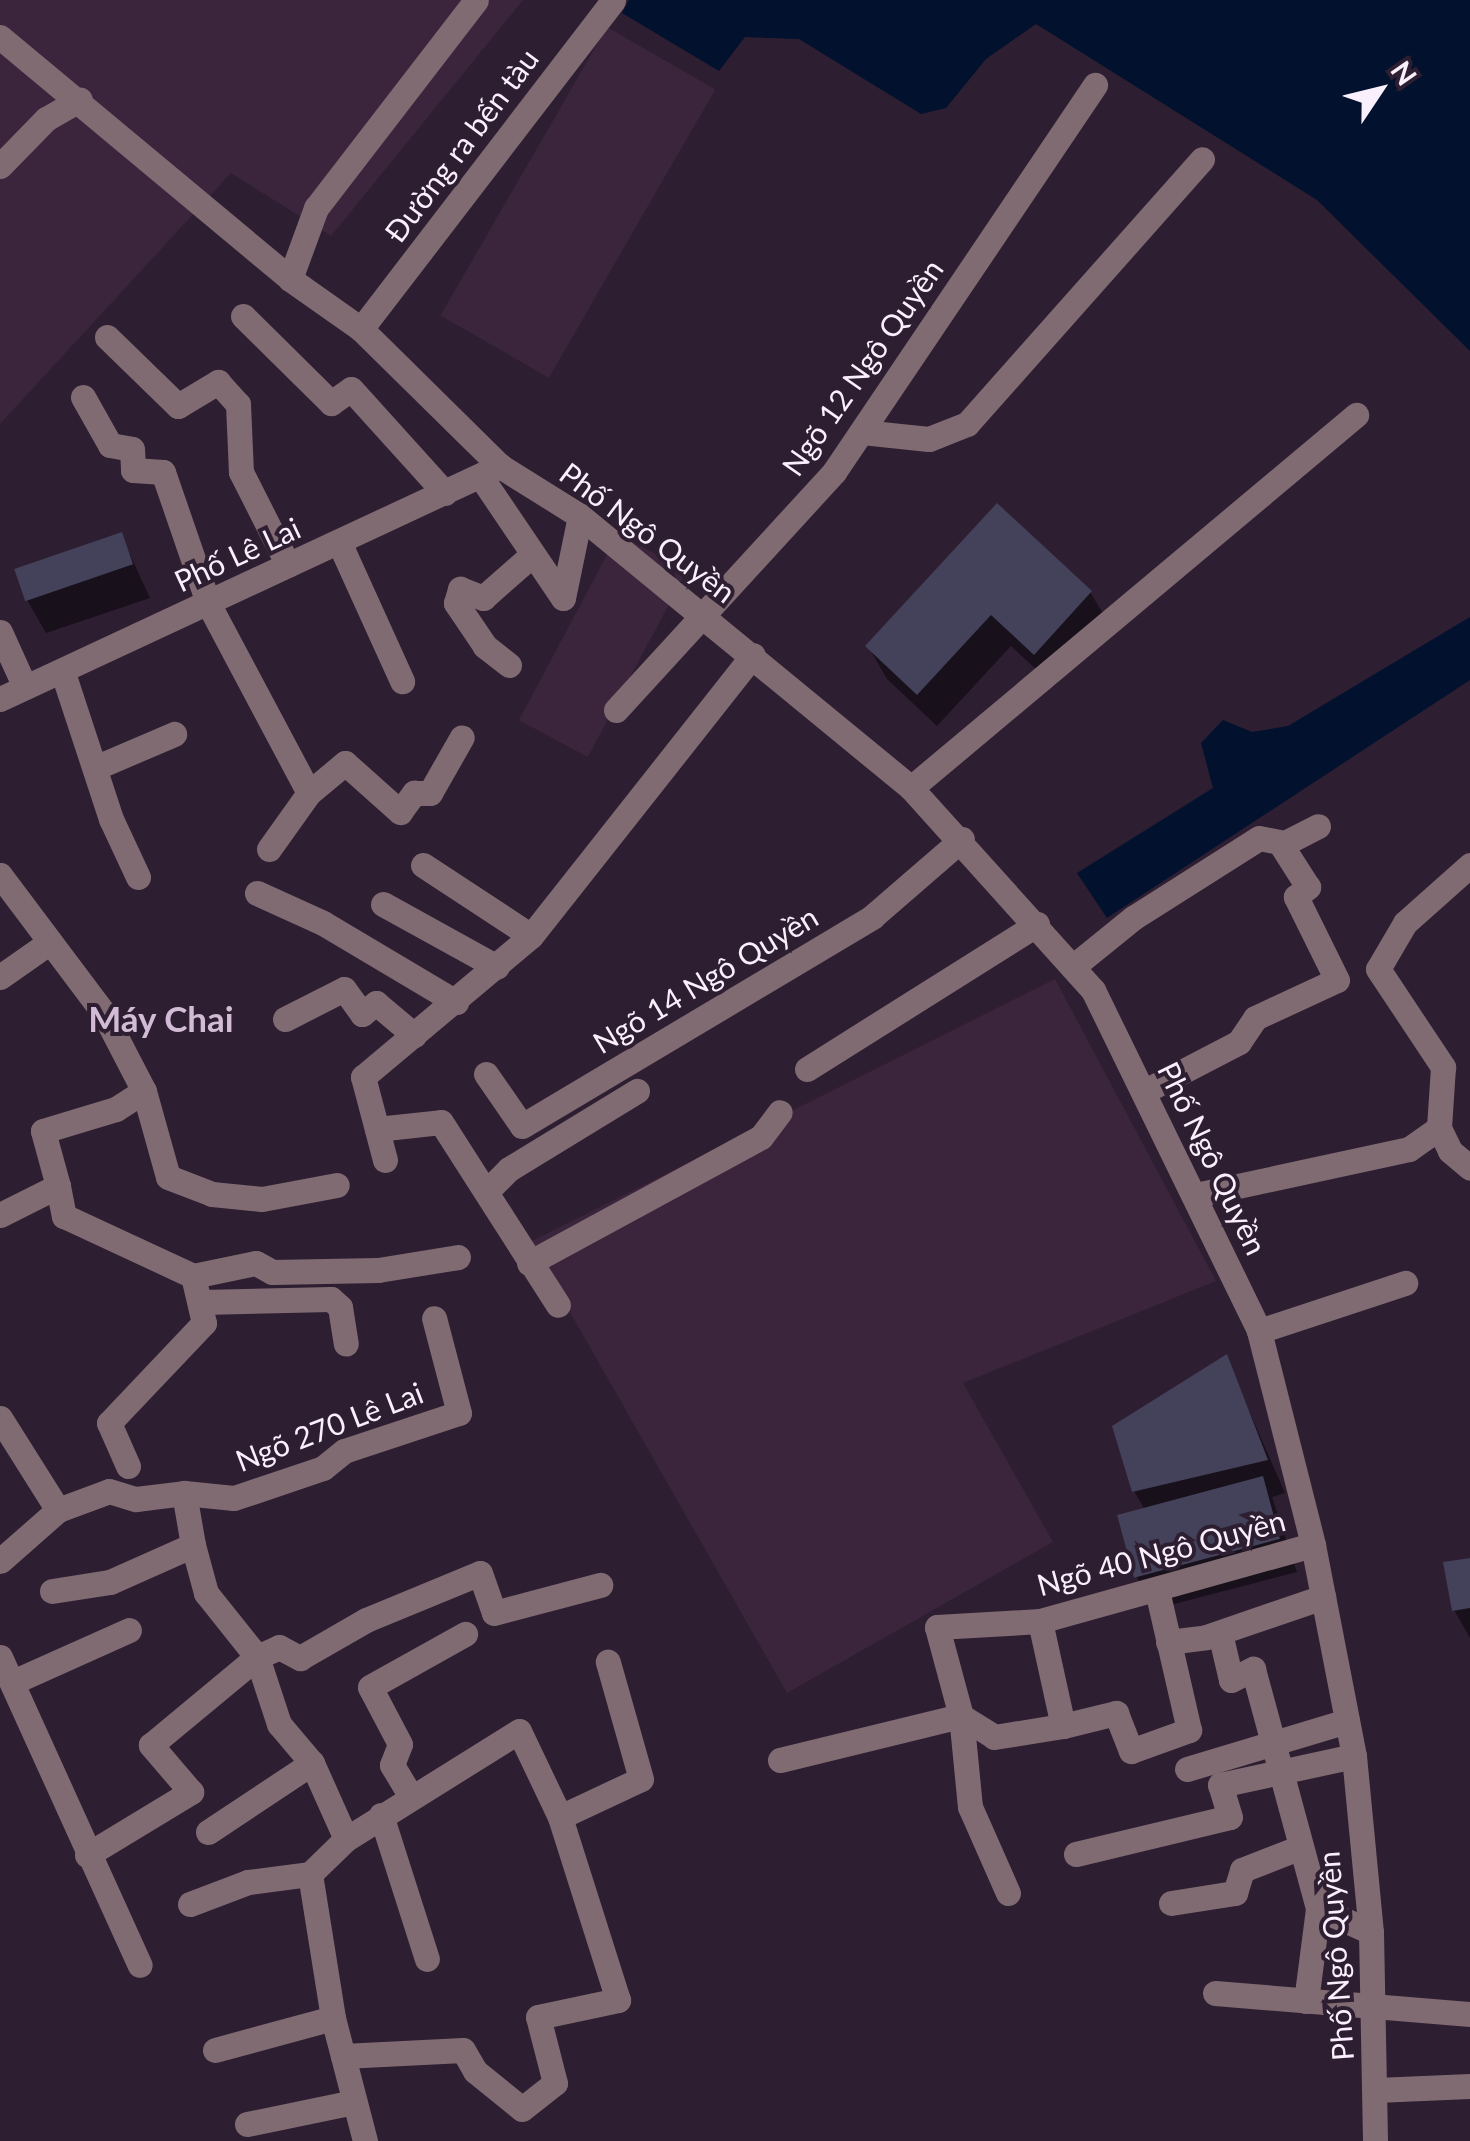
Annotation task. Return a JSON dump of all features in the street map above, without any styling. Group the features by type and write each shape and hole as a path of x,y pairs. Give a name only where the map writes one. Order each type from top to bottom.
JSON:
{"street":[{"path":"290,279 316,208 476,0"},
{"name":"Đường ra bến tàu","path":"362,330 613,0"},
{"path":"0,37 80,99 290,279 362,330 491,471 532,556 563,598 580,516"},
{"name":"Ngõ 12 Ngô Quyền","path":"616,710 706,616 862,432 1095,85"},
{"path":"0,166 46,119 80,99"},
{"path":"862,432 929,439 967,424 1202,159"},
{"path":"243,316 331,403 351,389 445,493"},
{"path":"107,337 178,406 218,382 238,404 241,472 288,565"},
{"path":"83,398 110,445 132,449 133,470 163,472 208,602 309,793"},
{"path":"911,788 1356,416"},
{"name":"Phố Lê Lai","path":"0,699 491,471"},
{"name":"Phố Ngô Quyền","path":"491,471 580,516 911,788 962,838 1075,965 1145,1092 1259,1331 1313,1545 1354,1756 1372,1932 1375,2141"},
{"path":"339,542 402,680"},
{"path":"508,664 485,646 456,603 460,589 483,598 532,556"},
{"path":"0,632 25,687"},
{"path":"385,1160 363,1077 531,936 753,655"},
{"path":"62,672 98,766 112,819 138,878"},
{"path":"98,766 174,734"},
{"path":"269,849 309,793 346,764 400,812 414,793 430,793 462,738"},
{"path":"1075,965 1133,918 1259,838 1280,843 1318,826"},
{"name":"Ngõ 14 Ngô Quyền","path":"486,1074 522,1126 872,917 962,838"},
{"path":"1145,1092 1239,1042 1255,1018 1337,980 1296,896 1308,887 1280,843"},
{"path":"422,865 531,936"},
{"path":"1470,865 1405,923 1378,969 1443,1067 1440,1128 1450,1151 1470,1168"},
{"path":"0,876 103,1012 144,1091 168,1177 212,1194 262,1198 337,1185"},
{"path":"257,893 323,923 456,1002"},
{"path":"384,904 497,967"},
{"path":"807,1069 1037,924"},
{"path":"0,977 50,942"},
{"path":"285,1019 344,989 362,1014 376,1002 414,1035"},
{"path":"489,1189 510,1169 636,1090"},
{"path":"144,1091 116,1109 43,1130 64,1216 193,1276 256,1264 272,1272 378,1270 458,1256"},
{"path":"529,1263 761,1137 780,1112"},
{"path":"377,1130 441,1122 489,1189 529,1263 558,1305"},
{"path":"1196,1195 1409,1150 1440,1128"},
{"path":"0,1215 58,1186"},
{"path":"128,1466 108,1423 204,1322 193,1276"},
{"path":"1259,1331 1405,1283"},
{"path":"202,1302 330,1300 340,1307 346,1344"},
{"name":"Ngõ 270 Lê Lai","path":"58,1510 108,1491 136,1499 184,1494 234,1498 323,1468 344,1451 459,1414 434,1318"},
{"path":"0,1418 58,1510 0,1562"},
{"path":"184,1494 206,1593 257,1656 279,1724 312,1763 346,1838"},
{"path":"52,1592 110,1582 193,1544"},
{"name":"Ngõ 40 Ngô Quyền","path":"962,1716 938,1627 965,1621 1040,1621 1313,1545"},
{"path":"87,1855 191,1792 151,1746 257,1656 279,1647 300,1658 366,1620 480,1573 494,1613 600,1586"},
{"path":"780,1760 962,1716 994,1737 1116,1713 1131,1751 1188,1730 1157,1590"},
{"path":"1168,1642 1220,1633 1323,1597"},
{"path":"1040,1621 1063,1726"},
{"path":"13,1682 128,1630"},
{"path":"1220,1633 1232,1680 1253,1669 1318,1908 1306,2001"},
{"path":"410,1795 392,1765 400,1744 370,1688 465,1634"},
{"path":"0,1657 140,1965"},
{"path":"560,1817 641,1779 608,1662"},
{"path":"962,1716 970,1807 1008,1893"},
{"path":"1187,1769 1347,1721"},
{"path":"190,1904 248,1882 310,1874 346,1838 518,1731 560,1817 618,2000 538,2017 555,2083 522,2109 475,2071 463,2050 343,2056"},
{"path":"1076,1854 1230,1816 1220,1785 1354,1756"},
{"path":"208,1832 312,1763"},
{"path":"381,1814 427,1959"},
{"path":"1172,1903 1235,1892 1242,1870 1300,1847"},
{"path":"310,1874 334,2018 365,2141"},
{"path":"1318,1908 1372,1932"},
{"path":"1215,1992 1470,2014"},
{"path":"215,2050 334,2018"},
{"path":"1376,2090 1470,2086"},
{"path":"247,2124 354,2102"}],"shaded area":[{"path":"0,0 523,0 331,236 231,173 0,424"},
{"path":"607,27 715,90 549,378 440,315"},
{"path":"618,534 687,571 588,757 519,720"},
{"path":"1055,979 1216,1281 963,1383 1053,1542 787,1693 530,1242"}],"water":[{"path":"629,0 1470,0 1470,351 1317,200 1036,24 986,59 946,108 921,114 799,39 745,37 719,71 622,13"},
{"path":"1470,617 1470,680 1107,918 1077,873 1213,788 1201,743 1223,720 1252,732 1288,726"}],"building":[{"path":"997,503 1092,591 1034,655 991,615 917,695 865,646"},
{"path":"122,532 133,564 25,601 14,569"},
{"path":"1227,1354 1268,1460 1132,1492 1112,1426"},
{"path":"1263,1476 1280,1539 1134,1578 1117,1515"},
{"path":"1470,1558 1470,1608 1452,1611 1443,1562"}],"district":[{"name":"Máy Chai","path":"161,1018"}]}
